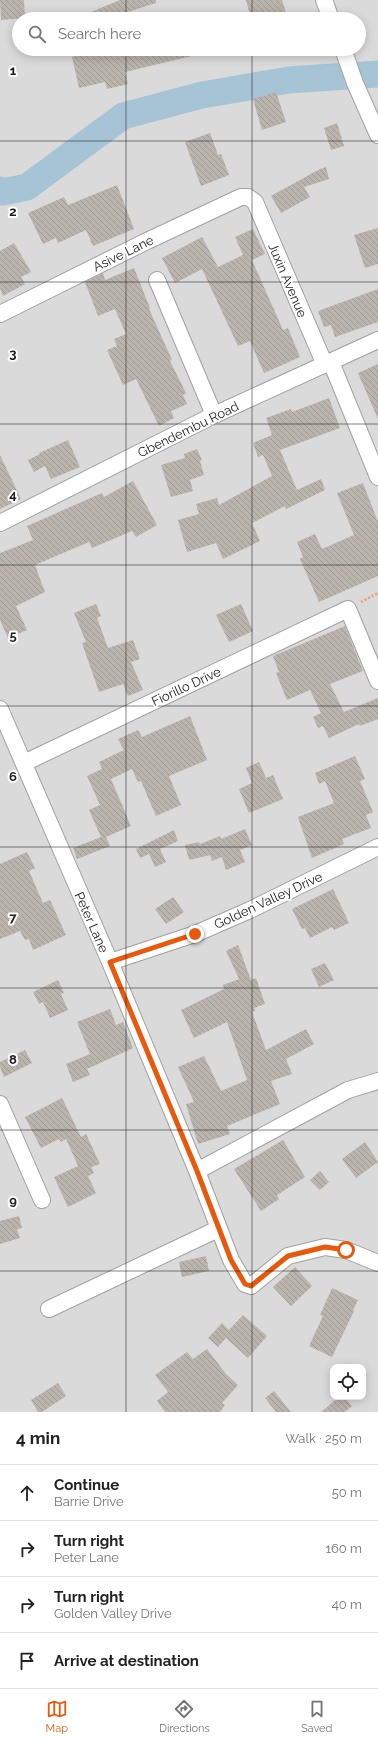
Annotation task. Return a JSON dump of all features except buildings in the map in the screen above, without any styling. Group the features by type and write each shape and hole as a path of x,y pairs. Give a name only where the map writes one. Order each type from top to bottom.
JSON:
{"street":[{"path":"324,0 328,12"},
{"path":"345,56 353,79 378,135"},
{"name":"Asive Lane","path":"0,314 154,238 241,198 248,197"},
{"name":"Juxin Avenue","path":"248,197 256,202 328,363"},
{"path":"156,280 214,415"},
{"name":"Gbendembu Road","path":"0,523 214,415 378,340"},
{"path":"328,363 378,477"},
{"path":"348,609 378,681"},
{"name":"Fiorillo Drive","path":"24,763 348,609"},
{"name":"Peter Lane","path":"0,709 110,962 197,1171 218,1229 240,1277 245,1284 251,1286 288,1256 325,1247 346,1250 378,1263"},
{"name":"Golden Valley Drive","path":"110,962 195,934 250,910 378,847"},
{"path":"197,1171 348,1090 378,1080"},
{"path":"2,1113 42,1200"},
{"path":"49,1309 218,1229"}],"path":[{"path":"348,609 378,593"}],"shaded area":[{"path":"0,0 378,0 378,1412 0,1412"}],"waterway":[{"path":"0,190 3,192 27,187 123,116 202,95 289,80 378,74"}],"route":[{"path":"195,934 110,962 197,1171 231,1260 245,1284 251,1286 288,1256 325,1247 346,1250"}]}
